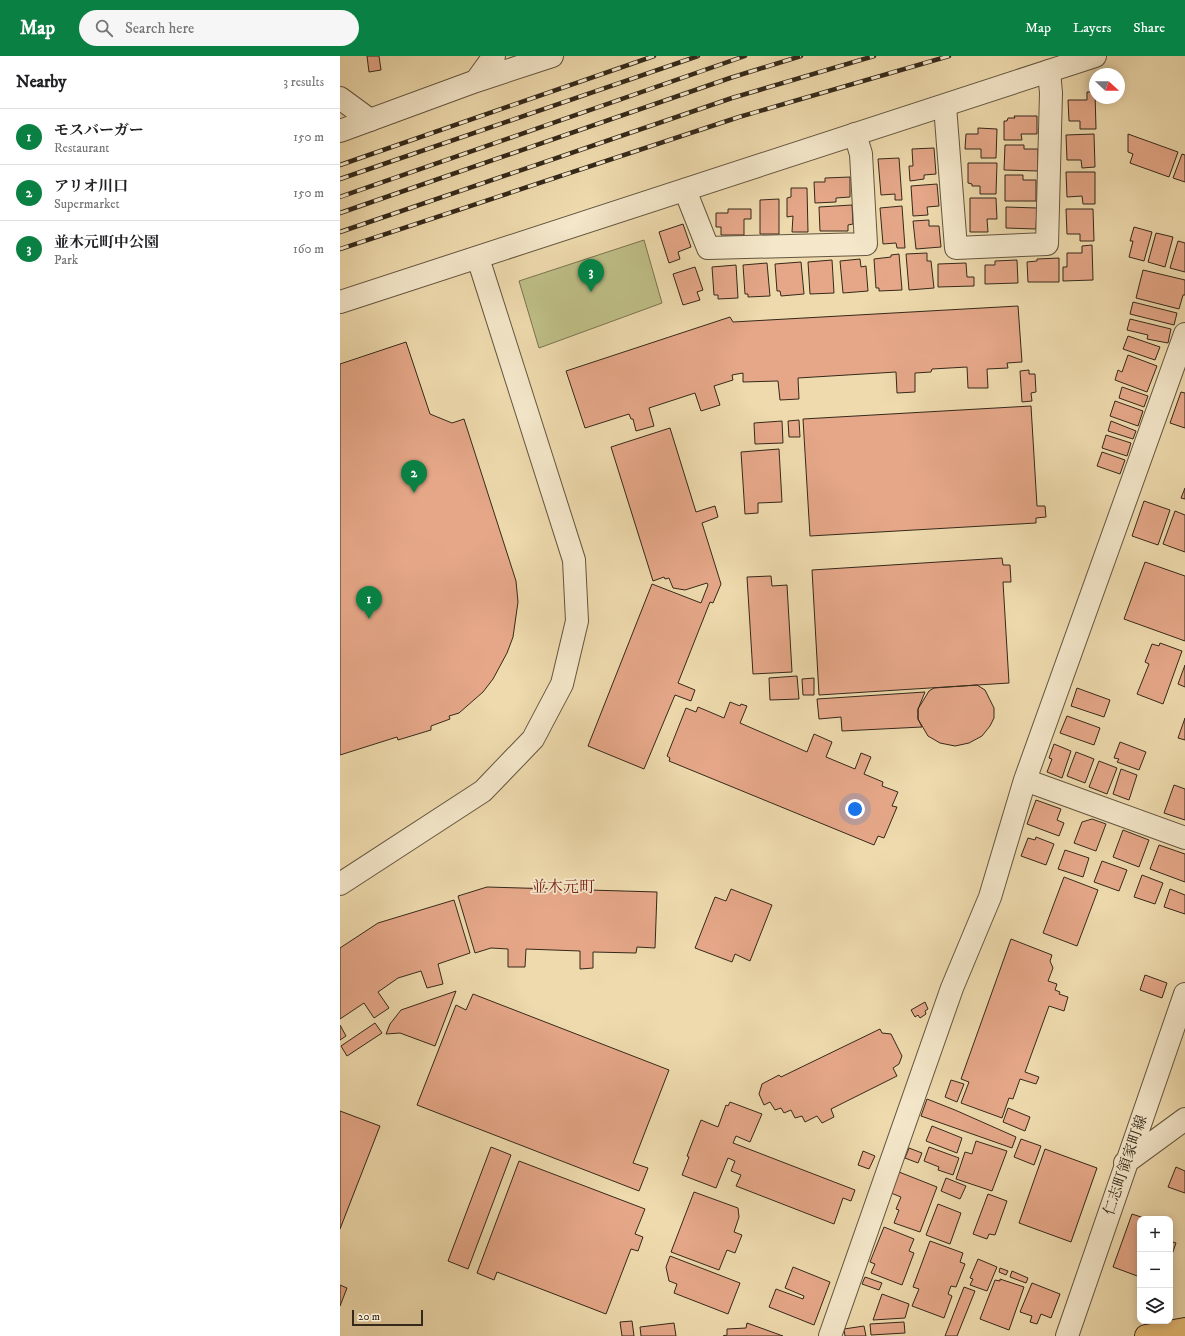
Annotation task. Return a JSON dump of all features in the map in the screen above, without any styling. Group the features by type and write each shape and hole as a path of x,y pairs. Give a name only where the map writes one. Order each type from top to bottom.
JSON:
{"main road":[{"path":"1146,1336 1185,1329"}],"street":[{"path":"476,81 494,56"},
{"path":"340,131 476,81 552,56"},
{"path":"340,302 1095,56"},
{"path":"945,106 956,248 1047,244 1051,93 1049,71"},
{"path":"340,98 370,120"},
{"path":"686,190 708,248 866,244 861,154 855,134"},
{"path":"340,884 482,791 533,739 562,684 577,621 574,560 478,258"},
{"path":"830,1336 952,988 990,897 1025,780 1185,334"},
{"path":"1025,780 1185,838"},
{"name":"仁志町領家町線","path":"1067,1336 1185,994"},
{"path":"1126,1162 1185,1119"}],"green space":[{"path":"644,240 662,303 539,348 519,281"}],"building":[{"path":"367,56 379,56 381,70 369,72"},
{"path":"1087,92 1089,92 1089,104 1095,104 1096,129 1080,129 1080,121 1069,121 1068,100 1087,100"},
{"path":"1014,116 1037,116 1037,134 1021,134 1022,140 1004,140 1004,121 1007,121 1008,118 1015,118"},
{"path":"978,128 997,129 996,158 981,158 981,149 965,149 966,134 978,134"},
{"path":"1094,134 1095,167 1082,168 1081,160 1067,160 1066,135"},
{"path":"1128,134 1178,152 1169,177 1130,163 1133,154 1128,152"},
{"path":"1005,145 1024,145 1024,149 1038,149 1038,171 1004,170"},
{"path":"934,148 936,174 924,175 924,179 910,181 909,166 913,166 912,149"},
{"path":"1182,154 1185,155 1185,182 1173,178"},
{"path":"899,158 902,200 895,200 895,194 881,195 878,159"},
{"path":"968,163 997,163 996,194 980,194 980,186 972,186 972,184 968,183"},
{"path":"1066,172 1095,172 1095,204 1083,204 1082,196 1067,197"},
{"path":"1005,175 1023,175 1023,180 1036,180 1036,201 1005,201"},
{"path":"850,177 850,197 836,198 836,202 815,203 814,182 825,182 825,178"},
{"path":"937,184 939,206 927,207 928,215 913,216 911,186"},
{"path":"791,188 807,188 808,232 792,232 793,216 787,217 787,198 791,197"},
{"path":"970,198 996,198 997,219 987,219 988,232 970,232"},
{"path":"779,199 779,234 760,234 760,200"},
{"path":"852,205 853,224 848,225 848,231 820,231 819,207"},
{"path":"902,206 905,248 897,248 896,243 883,244 880,208"},
{"path":"1006,207 1037,208 1036,229 1006,228"},
{"path":"728,209 751,209 751,219 744,219 744,235 721,235 721,227 716,227 716,213 728,213"},
{"path":"1066,209 1093,209 1094,241 1080,241 1080,234 1067,234"},
{"path":"929,220 929,226 939,226 941,247 916,249 913,221"},
{"path":"683,224 691,247 678,252 680,259 669,263 659,232"},
{"path":"1134,227 1152,232 1144,261 1129,257 1133,241 1130,241"},
{"path":"1156,233 1173,237 1165,267 1148,262"},
{"path":"1178,241 1185,243 1185,272 1170,268"},
{"path":"1092,245 1093,280 1063,281 1063,267 1067,267 1067,253 1082,253 1082,246"},
{"path":"927,253 927,261 931,261 934,288 909,290 906,254"},
{"path":"899,254 902,290 879,291 879,288 876,288 874,259 891,257 891,255"},
{"path":"1059,258 1059,282 1028,282 1027,262 1037,261 1037,259"},
{"path":"860,259 861,267 866,266 868,291 843,293 840,261"},
{"path":"832,260 834,293 810,294 808,262"},
{"path":"1017,260 1018,283 985,284 985,265 995,265 995,261"},
{"path":"801,262 804,294 781,296 780,291 777,291 775,264"},
{"path":"767,263 770,296 748,297 748,294 745,294 743,265"},
{"path":"966,263 967,277 974,277 974,286 938,287 938,264"},
{"path":"736,265 738,298 718,299 718,295 714,295 712,267"},
{"path":"695,267 703,290 697,292 700,300 683,305 673,274"},
{"path":"1143,270 1185,280 1185,295 1183,295 1179,309 1136,298"},
{"path":"1133,302 1177,313 1174,325 1130,314"},
{"path":"1018,306 1022,362 1007,363 1008,368 987,369 988,388 968,388 967,367 932,369 931,372 915,373 915,392 897,393 896,372 798,378 799,399 780,400 778,381 743,382 743,373 732,375 733,380 714,386 720,405 701,411 695,393 649,408 654,426 636,431 633,419 631,419 629,414 585,428 566,371 730,317 733,322"},
{"path":"1130,319 1171,329 1168,343 1147,339 1148,335 1127,330"},
{"path":"1128,336 1160,347 1155,360 1123,349"},
{"path":"406,342 430,414 452,423 464,419 516,581 518,602 513,637 507,653 493,679 483,692 459,713 449,716 450,719 431,726 431,730 398,740 397,737 340,755 340,364"},
{"path":"1128,355 1157,366 1147,392 1115,380 1118,370 1122,372"},
{"path":"1029,370 1029,374 1035,374 1036,392 1031,393 1032,401 1022,402 1020,371"},
{"path":"1122,387 1148,396 1144,407 1119,398"},
{"path":"1181,392 1185,393 1185,428 1170,423"},
{"path":"1115,401 1143,411 1138,426 1110,416"},
{"path":"1031,406 1037,506 1045,506 1046,517 1036,518 1036,523 810,536 803,419"},
{"path":"799,420 800,437 789,437 788,421"},
{"path":"782,421 783,443 755,444 754,423"},
{"path":"1111,421 1136,431 1133,439 1108,431"},
{"path":"670,428 696,512 715,506 718,517 702,523 721,584 713,603 710,602 678,683 695,690 691,701 675,695 644,769 588,746 652,584 701,603 708,585 707,583 685,590 673,588 669,578 665,579 664,577 653,581 611,447"},
{"path":"1106,435 1131,443 1127,456 1102,448"},
{"path":"779,449 782,502 758,503 758,513 745,514 741,452"},
{"path":"1102,452 1125,460 1120,474 1097,466"},
{"path":"1185,488 1185,499 1181,498"},
{"path":"1144,501 1170,510 1158,545 1132,536"},
{"path":"1175,511 1185,515 1185,552 1163,544"},
{"path":"1002,558 1003,565 1010,565 1011,582 1003,582 1009,683 819,695 812,570"},
{"path":"1145,562 1185,576 1185,641 1124,619"},
{"path":"771,576 772,586 787,585 792,672 753,674 747,577"},
{"path":"1160,643 1182,651 1163,704 1137,694 1149,664 1145,662 1152,644 1159,646"},
{"path":"1185,665 1185,687 1178,684"},
{"path":"797,676 799,699 770,700 769,678"},
{"path":"814,678 814,695 803,695 802,679"},
{"path":"977,685 985,690 994,708 994,718 982,736 969,743 955,746 940,743 928,736 918,719 918,709 929,691 934,688"},
{"path":"1077,688 1110,700 1104,717 1071,706"},
{"path":"925,692 918,709 918,719 922,727 842,731 841,717 819,719 817,699"},
{"path":"730,702 740,706 741,704 747,706 740,723 807,752 814,734 832,742 826,757 855,769 861,753 871,757 864,774 883,782 882,786 898,792 892,806 897,807 884,838 878,836 874,845 669,761 670,758 667,756 686,708 696,712 698,707 724,718"},
{"path":"1067,716 1100,728 1094,745 1060,733"},
{"path":"1185,718 1185,740 1178,738"},
{"path":"1120,742 1146,752 1139,770 1117,762 1119,759 1114,758"},
{"path":"1054,744 1071,751 1062,778 1047,772 1052,759 1049,758"},
{"path":"1076,752 1094,759 1085,783 1067,776"},
{"path":"1099,761 1117,768 1107,794 1089,787"},
{"path":"1121,769 1137,775 1129,800 1113,794"},
{"path":"1174,785 1185,789 1185,820 1164,813"},
{"path":"1036,800 1061,809 1057,820 1064,823 1059,836 1027,824"},
{"path":"1092,819 1106,824 1096,851 1074,843 1082,822"},
{"path":"1123,830 1149,840 1139,867 1113,857"},
{"path":"1036,837 1054,844 1046,865 1021,856 1028,838 1035,840"},
{"path":"1159,845 1185,854 1185,882 1150,869"},
{"path":"1065,850 1089,858 1083,877 1058,869"},
{"path":"1102,861 1127,870 1119,891 1094,882"},
{"path":"1142,875 1163,883 1155,904 1134,897"},
{"path":"1064,877 1098,890 1077,946 1043,933"},
{"path":"487,887 657,892 655,948 637,947 636,953 593,952 593,968 580,969 580,951 526,949 525,967 508,967 508,949 491,948 475,953 458,896"},
{"path":"731,889 772,905 750,961 735,954 732,962 695,948 715,897 726,901"},
{"path":"1170,889 1185,895 1185,914 1164,907"},
{"path":"454,900 470,953 438,964 443,984 427,988 421,971 398,978 378,992 389,1008 374,1018 364,1003 340,1019 340,948 378,923"},
{"path":"1011,939 1052,955 1050,961 1053,968 1048,981 1057,984 1055,990 1060,992 1059,994 1068,997 1064,1011 1049,1006 1025,1072 1039,1077 1036,1084 1020,1079 1013,1099 1009,1098 1002,1118 961,1103 969,1082 961,1079"},
{"path":"1145,975 1167,983 1162,998 1140,990"},
{"path":"456,991 435,1046 400,1033 386,1034 390,1024 401,1010"},
{"path":"473,994 669,1070 633,1163 648,1168 639,1191 417,1105 456,1005 466,1010"},
{"path":"925,1002 928,1009 925,1011 926,1014 920,1018 918,1015 915,1017 911,1010"},
{"path":"375,1023 382,1033 347,1056 341,1046"},
{"path":"340,1025 346,1036 340,1040"},
{"path":"880,1029 882,1033 891,1034 902,1056 899,1064 893,1068 897,1076 831,1109 834,1117 822,1123 817,1116 805,1122 802,1116 795,1118 791,1110 784,1113 781,1108 775,1110 770,1102 764,1105 759,1094 762,1084 779,1075 781,1077"},
{"path":"951,1080 964,1084 957,1102 945,1097"},
{"path":"927,1099 1016,1137 1012,1148 921,1116"},
{"path":"730,1102 762,1114 750,1142 736,1136 733,1143 855,1190 851,1201 843,1198 834,1224 736,1186 741,1175 731,1171 735,1161 728,1158 716,1188 682,1175 689,1157 687,1156 701,1120 718,1127 726,1105 728,1106"},
{"path":"1008,1108 1030,1117 1025,1131 1003,1122"},
{"path":"340,1111 380,1126 340,1229"},
{"path":"932,1126 962,1138 957,1153 926,1141"},
{"path":"1021,1139 1041,1146 1034,1165 1014,1157"},
{"path":"976,1141 1007,1151 992,1191 956,1179 965,1152 972,1154"},
{"path":"491,1147 511,1155 468,1269 448,1261"},
{"path":"929,1147 959,1158 953,1175 938,1170 939,1167 924,1161"},
{"path":"909,1148 922,1153 918,1163 905,1158"},
{"path":"1045,1149 1097,1168 1071,1242 1019,1223"},
{"path":"863,1151 875,1156 869,1169 858,1165"},
{"path":"519,1161 645,1209 635,1234 643,1237 638,1251 631,1249 606,1314 497,1272 494,1280 477,1273"},
{"path":"1176,1167 1185,1171 1185,1193 1168,1187"},
{"path":"899,1172 937,1187 920,1232 894,1223 899,1210 896,1209 901,1197 891,1193"},
{"path":"946,1178 966,1186 960,1199 941,1191"},
{"path":"694,1192 738,1208 739,1217 734,1232 742,1235 735,1253 727,1250 719,1270 671,1252"},
{"path":"988,1194 1007,1201 995,1235 989,1234 987,1239 973,1234"},
{"path":"938,1204 961,1213 950,1244 926,1235"},
{"path":"1132,1214 1138,1216 1137,1276 1113,1267"},
{"path":"884,1227 914,1239 909,1251 914,1253 902,1285 871,1273 875,1264 870,1262"},
{"path":"930,1241 963,1253 960,1262 965,1264 956,1287 951,1286 948,1294 952,1296 944,1318 912,1306 919,1289 913,1287"},
{"path":"1173,1242 1176,1243 1173,1252"},
{"path":"670,1256 740,1283 728,1314 674,1293 677,1284 669,1281 666,1267"},
{"path":"978,1259 997,1267 987,1291 970,1285 973,1279 970,1278"},
{"path":"793,1267 830,1282 814,1325 769,1307 776,1289 803,1299 804,1296 785,1288"},
{"path":"1000,1268 1008,1271 1006,1275 999,1272"},
{"path":"1012,1271 1028,1278 1026,1283 1010,1277"},
{"path":"865,1277 882,1283 879,1290 862,1284"},
{"path":"1000,1279 1024,1287 1009,1330 980,1319 995,1280 1000,1281"},
{"path":"1032,1283 1060,1294 1051,1318 1041,1314 1037,1324 1030,1322 1032,1316 1020,1312"},
{"path":"340,1285 347,1288 340,1306"},
{"path":"964,1287 975,1291 957,1336 945,1336"},
{"path":"882,1294 909,1304 905,1318 873,1320"},
{"path":"632,1321 634,1336 622,1336 620,1322"},
{"path":"904,1322 905,1333 871,1335 870,1324"},
{"path":"674,1323 676,1336 641,1336 640,1327"},
{"path":"747,1323 783,1336 723,1336 727,1335 727,1329 746,1328"},
{"path":"864,1326 866,1336 845,1336 844,1329"}],"railway":[{"path":"340,165 654,56"},
{"path":"340,179 698,56"},
{"path":"340,197 745,56"},
{"path":"340,213 730,78 801,56"},
{"path":"340,232 732,98 874,56"},
{"path":"340,249 739,117 949,56"}],"place":[{"name":"並木元町中公園","path":"591,292"},
{"name":"アリオ川口","path":"414,493"},
{"name":"モスバーガー","path":"369,619"}],"district":[{"name":"並木元町","path":"563,886"}]}
